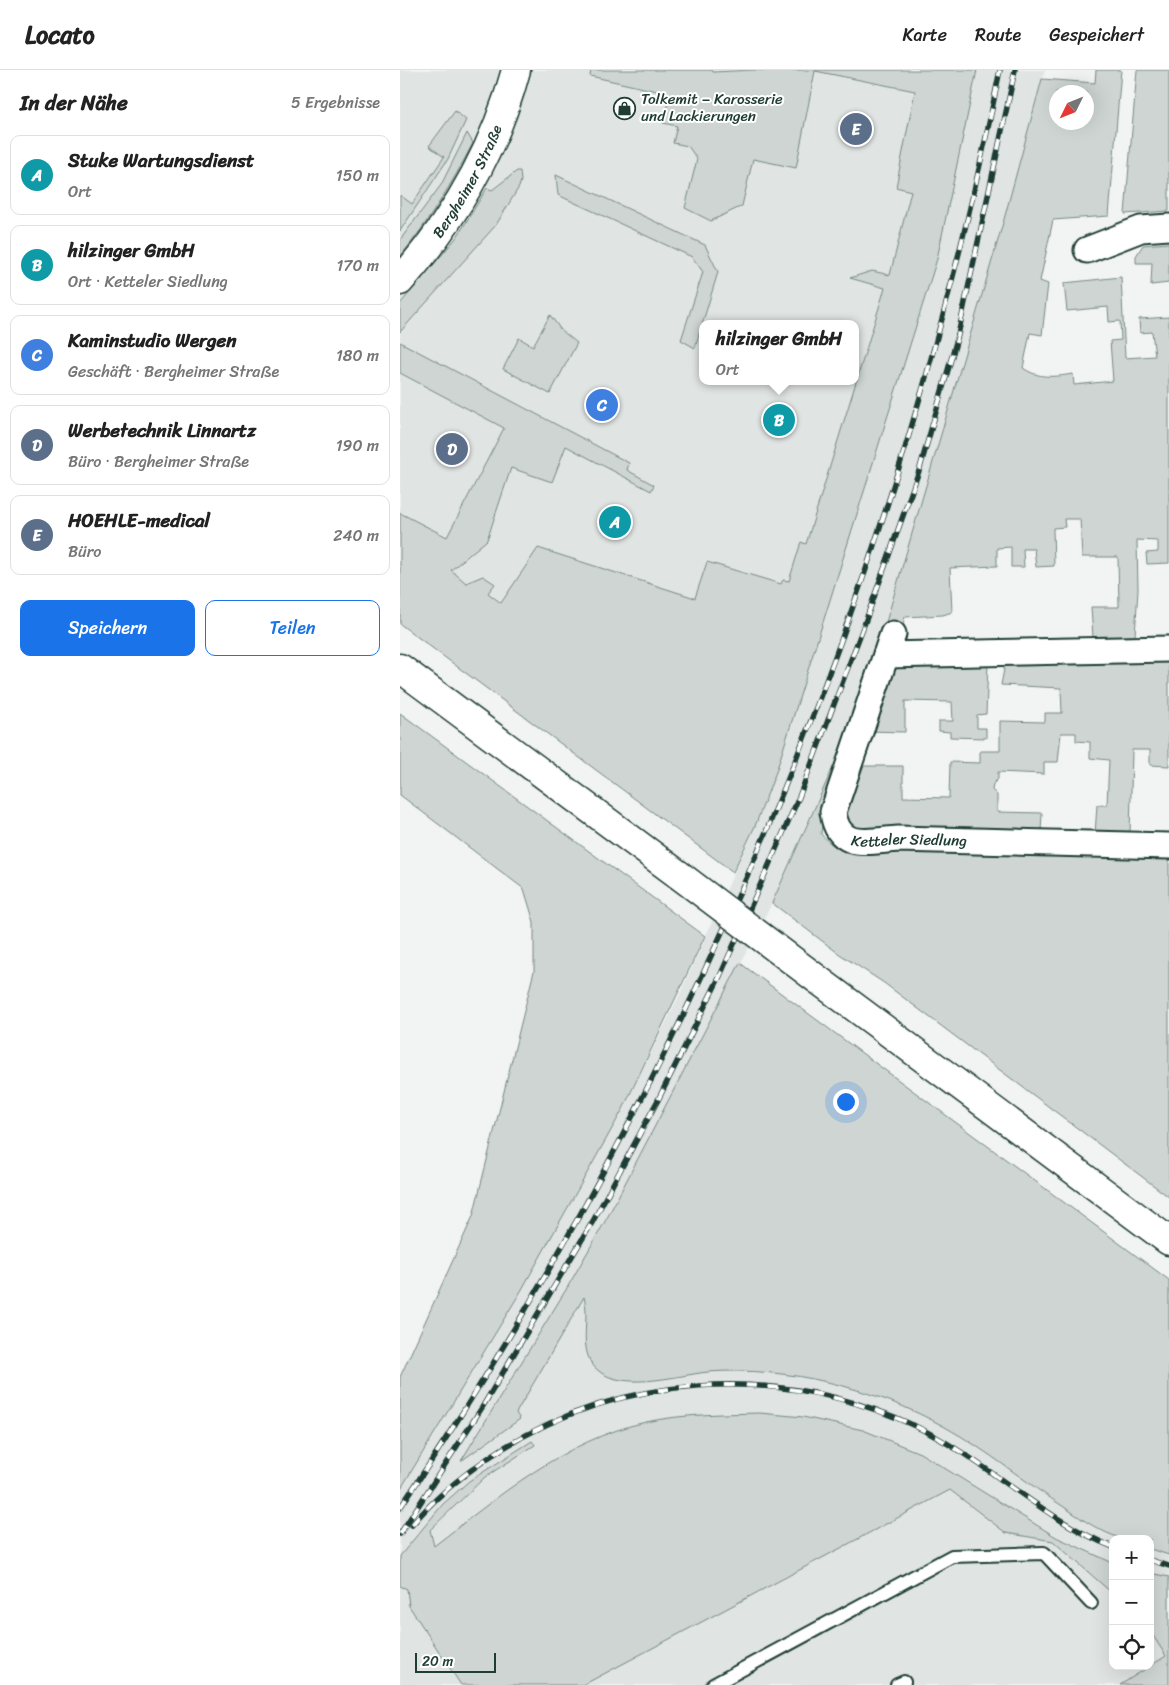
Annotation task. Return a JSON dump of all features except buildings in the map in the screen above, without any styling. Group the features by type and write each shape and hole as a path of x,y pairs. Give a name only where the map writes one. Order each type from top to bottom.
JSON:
{"main road":[{"name":"Bergheimer Straße","path":"400,281 440,232 467,190 495,133 516,70"},
{"path":"400,668 1169,1241"}],"street":[{"path":"1087,250 1141,229 1169,227"},
{"name":"Ketteler Siedlung","path":"1169,649 890,644 833,812 837,830 846,839 1169,846"}],"lane":[{"path":"713,1685 952,1556 1044,1553 1091,1604"}],"shaded area":[{"path":"400,70 1045,70 939,459 852,725 772,903 607,1218 567,1288 462,1460 520,1419 516,1413 665,1152 1169,1357 1169,1685 400,1685 400,1586 408,1589 430,1531 485,1477 534,1445 532,1442 469,1481 443,1504 400,1558 400,1490 521,1291 623,1109 678,998 755,826 400,558"},
{"path":"591,70 712,70 713,72 753,70 977,70 937,259 776,772 755,826 733,872 400,624 400,513 447,537 504,428 400,373 400,342 629,463 627,470 654,485 651,491 566,446 552,482 511,468 487,540 451,570 466,583 483,576 495,584 488,593 501,603 538,548 695,598 707,562 781,584 783,580 789,581 801,542 806,544 855,385 859,385 859,372 885,288 850,278 872,271 890,275 911,191 896,187 915,91 815,71 796,168 753,159 742,206 711,221 685,208 697,159 688,146 673,143 677,126 663,123 670,94 590,76"},
{"path":"1096,70 1121,70 1109,216 1053,220 1040,281 1048,284 1042,335 1030,333 1023,368 1041,376 1073,374 1074,385 1113,381 1110,341 1121,340 1120,321 1109,322 1108,307 1067,311 1064,283 1121,277 1125,358 1155,356 1152,332 1140,333 1139,319 1169,317 1169,563 1147,564 1146,553 1158,552 1158,541 1137,540 1138,590 1135,636 1093,638 1091,607 1119,607 1118,557 1082,557 1080,519 1064,519 1065,527 1053,528 1054,566 1036,567 1034,549 1023,549 1024,567 1011,567 1011,547 997,548 997,566 950,568 952,612 943,615 905,617 900,635 884,629 1003,223 1042,79 1095,83"},
{"path":"1137,70 1169,70 1169,211 1125,214"},
{"path":"455,111 466,120 448,159 400,231 400,195 412,204 444,157 429,146"},
{"path":"467,133 473,143 465,158 430,216 400,257 400,240 441,185"},
{"path":"517,171 520,171 521,181 519,187 496,225 400,332 400,304 457,237 487,188 492,190"},
{"path":"556,175 705,245 718,272 703,320 699,320 699,335 695,348 681,340 703,272 692,257 558,195"},
{"path":"1169,243 1169,283 1151,285 1152,263 1136,263 1136,256 1143,245"},
{"path":"550,315 561,330 577,343 550,394 503,369 519,338 533,346"},
{"path":"1169,660 1169,766 1150,765 1150,750 1132,750 1130,835 1095,834 1097,805 1107,805 1109,760 1090,758 1090,742 1076,741 1076,733 1061,733 1058,762 1044,762 1044,774 998,772 998,779 993,784 992,790 997,795 997,812 1042,813 1041,833 848,828 838,817 856,766 903,766 903,797 949,798 950,762 980,763 980,751 1000,751 1000,721 1045,722 1045,713 1062,713 1061,688 1001,685 1005,664"},
{"path":"988,664 986,714 977,715 977,728 986,728 986,738 950,737 950,732 939,731 939,721 953,721 952,702 905,701 905,732 867,731 889,667"},
{"path":"400,713 705,936 623,1109 521,1291 400,1490 400,1377 473,1216 534,971 534,922 524,889 400,795"},
{"path":"852,725 823,818 821,834 829,842 843,850 857,852 884,846 1169,853 1169,1197 884,983 838,953 772,903"},
{"path":"740,963 1169,1280 1169,1555 1154,1550 1154,1535 1113,1535 1099,1529 945,1427 890,1401 860,1391 799,1376 738,1371 708,1372 647,1381 615,1379 602,1373 592,1364 588,1356 585,1340 586,1305 584,1297 516,1413 520,1419 461,1461 567,1288 607,1218"},
{"path":"760,1413 803,1417 863,1430 920,1453 1056,1537 1109,1561 1109,1590 1053,1541 1006,1533 950,1490 583,1685 461,1685 409,1606 407,1589 400,1586 400,1556 443,1504 469,1481 532,1441 535,1445 485,1477 430,1530 434,1546 534,1472 587,1442 616,1430 646,1422 674,1417"},
{"path":"1154,1574 1169,1577 1169,1685 1120,1685 1144,1670 1154,1670 1154,1664 1166,1656 1154,1637"}],"railway":[{"path":"400,1508 506,1343 603,1172 692,998 772,819 843,636 904,450 957,261 1000,70"},
{"path":"400,1534 483,1406 593,1221 659,1098 720,976 799,797 867,617 920,468 958,335 1015,70"},
{"path":"412,1525 449,1488 491,1456 540,1428 591,1407 645,1393 699,1386 754,1386 809,1392 863,1406 915,1426 941,1439 1061,1520 1086,1535 1109,1545"},
{"path":"1154,1561 1169,1566"}],"place":[{"name":"Tolkemit – Karosserie und Lackierungen","path":"625,108"},
{"name":"HOEHLE-medical","path":"856,129"},
{"name":"Kaminstudio Wergen","path":"602,405"},
{"name":"hilzinger GmbH","path":"779,420"},
{"name":"Werbetechnik Linnartz","path":"452,449"},
{"name":"Stuke Wartungsdienst","path":"615,522"}]}
